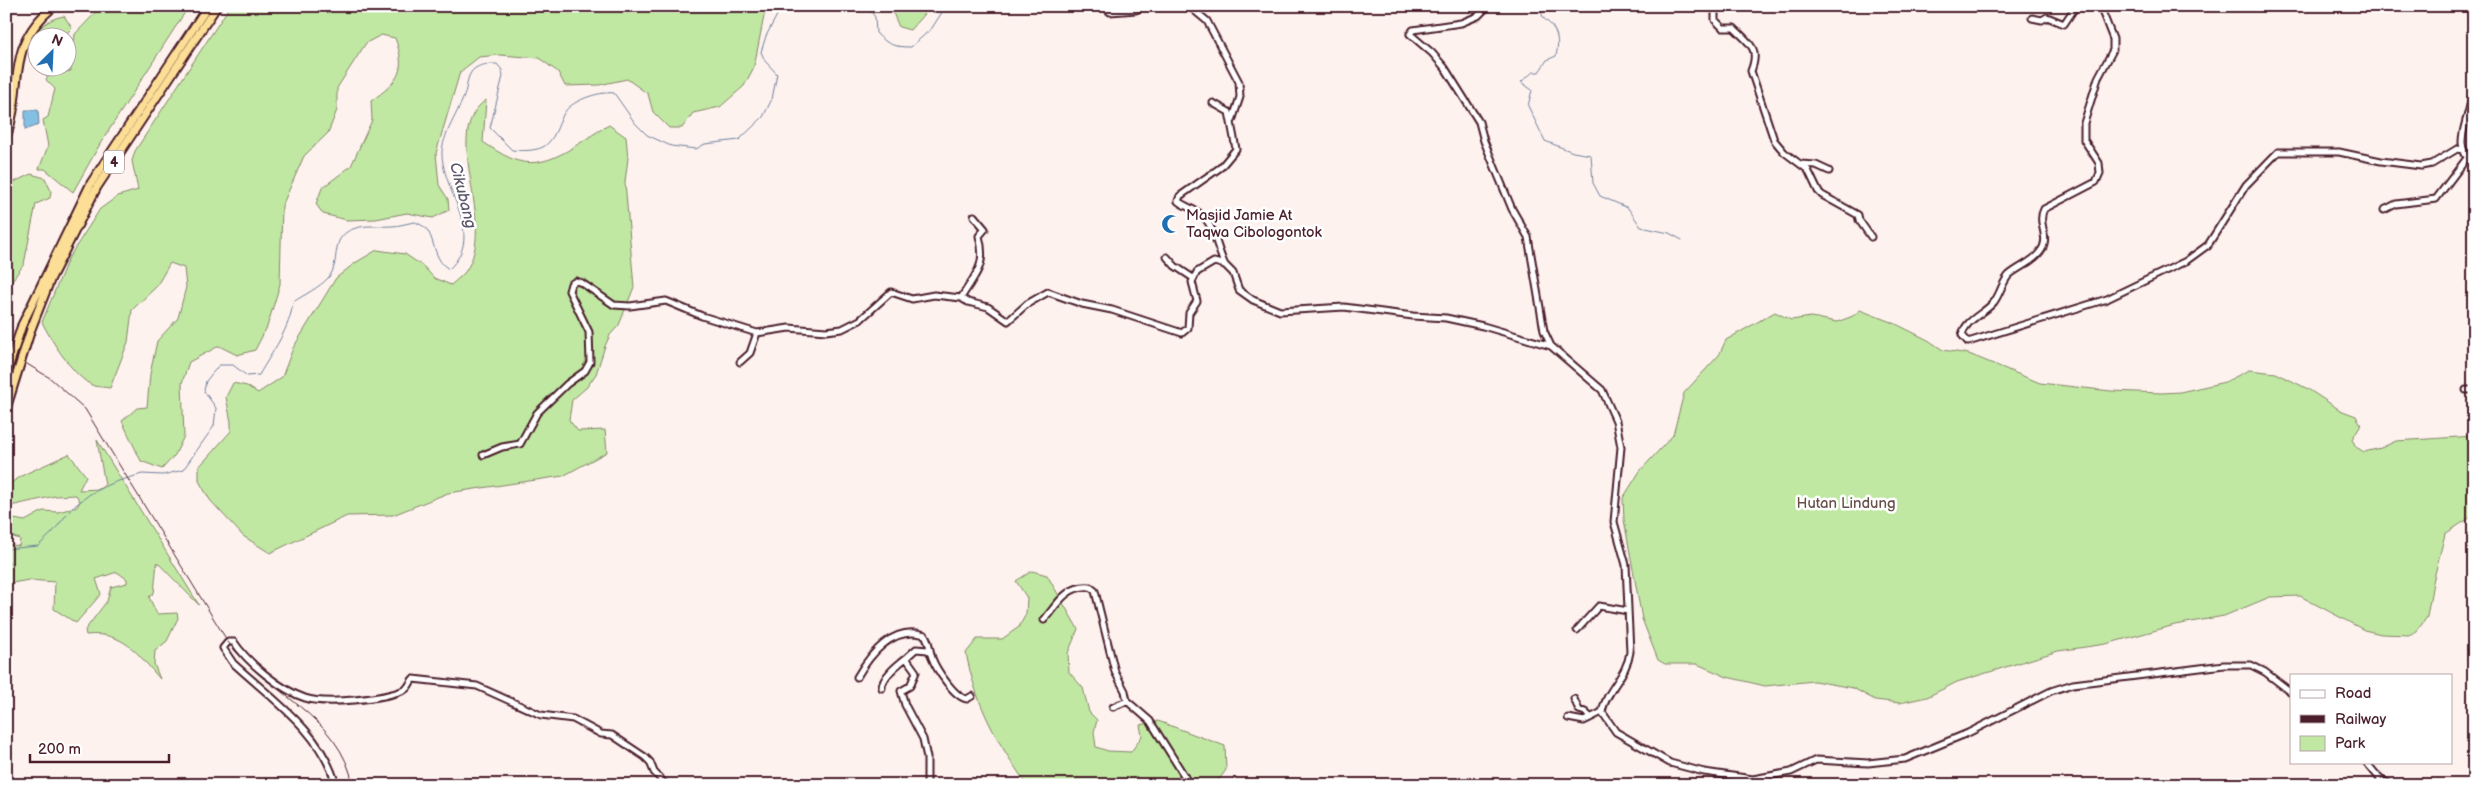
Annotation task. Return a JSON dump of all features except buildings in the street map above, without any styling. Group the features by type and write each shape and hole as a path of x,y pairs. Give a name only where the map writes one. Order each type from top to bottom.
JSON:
{"highway":[{"path":"6,138 11,121 18,69 26,39 34,26 54,6"},
{"name":"4","path":"6,375 22,325 91,183 208,6"},
{"name":"4","path":"6,409 31,329 51,278 97,187 217,6"}],"street":[{"path":"1104,6 1110,12 1136,10 1144,6"},
{"path":"1189,6 1207,21 1239,82 1240,97 1231,124"},
{"path":"1488,6 1471,20 1413,30 1410,34 1432,53 1445,68 1479,122 1484,141 1512,209 1527,235 1544,331 1551,346 1602,390 1616,421 1621,447 1614,522 1626,565 1629,657 1617,685 1606,700 1602,712 1584,721 1568,718"},
{"path":"1715,6 1715,20 1723,28 1734,28 1755,52 1756,58 1751,71 1774,140 1784,152 1809,170 1818,191 1839,206 1858,215 1859,220 1871,237"},
{"path":"2032,18 2042,20 2047,17 2064,24 2076,6"},
{"path":"2100,6 2113,39 2113,52 2098,78 2090,99 2083,136 2088,148 2099,163 2099,178 2096,182 2044,209 2041,220 2046,236 2042,249 2037,256 2008,276 1993,302 1969,322 1962,335 1968,342 2107,299 2186,261 2208,245 2241,191 2270,157 2278,152 2339,152 2400,164 2425,166 2435,163 2457,149 2464,150"},
{"path":"2474,94 2462,128 2464,150 2467,158 2474,165"},
{"path":"1213,103 1230,112 1236,149 1224,165 1180,196 1178,201 1204,216 1225,265 1234,275 1239,290 1253,300 1280,311 1344,307 1412,316 1446,318 1483,326 1551,346"},
{"path":"2384,210 2396,204 2437,198 2467,158"},
{"path":"1800,164 1816,165 1830,171"},
{"path":"961,298 982,264 984,253 979,236 985,229 974,216"},
{"path":"1167,257 1175,266 1193,278"},
{"path":"483,455 502,447 520,444 538,412 587,368 590,359 590,336 582,314 569,292 570,286 574,281 582,283 614,305 630,306 666,300 702,316 756,333 788,328 826,332 842,329 860,320 889,292 912,298 934,295 961,298 968,302 988,307 1006,321 1027,304 1051,292 1082,304 1112,310 1156,326 1183,332 1189,326 1189,312 1197,301 1191,284 1193,278 1211,262 1225,265"},
{"path":"740,362 750,353 756,333"},
{"path":"2466,390 2474,390"},
{"path":"1044,620 1066,593 1073,588 1090,587 1095,591 1115,672 1125,691 1127,701 1150,721 1190,785"},
{"path":"1577,630 1599,606 1628,611"},
{"path":"857,677 869,656 886,641 911,631 925,635 930,643 931,655"},
{"path":"336,785 327,760 314,739 234,663 224,651 228,642 234,642 253,664 278,683 292,692 312,699 377,698 405,690 412,679 453,682 481,687 541,715 570,718 601,734 612,735 647,758 654,772 666,785"},
{"path":"882,688 882,681 916,649 928,650 952,692 960,698 966,699 972,696"},
{"path":"906,658 916,672 910,686 901,691 905,705 923,739 927,758 927,785"},
{"path":"1602,712 1616,732 1670,763 1704,772 1753,779 1791,772 1816,760 1868,763 1905,759 1968,733 2051,691 2072,684 2213,666 2251,665 2265,672 2290,691"},
{"path":"1574,699 1579,710 1585,712 1590,717"},
{"path":"1113,707 1123,701 1127,701"},
{"path":"2368,764 2380,778 2391,785"}],"green space":[{"path":"102,6 189,6 100,144 73,192 45,169 39,169 48,146 43,120 48,117 55,89 46,80 47,78 78,78 78,31"},
{"path":"230,6 771,6 764,16 754,67 744,86 720,107 693,113 682,128 669,128 653,112 648,94 627,79 599,85 565,86 558,72 539,58 500,55 479,57 460,72 436,153 439,185 448,199 449,210 433,218 407,213 376,219 347,220 323,214 316,204 322,188 351,166 372,120 371,101 394,81 398,74 400,59 395,38 381,35 366,43 337,88 337,110 328,133 304,156 282,206 280,284 267,327 255,350 237,355 219,346 189,362 182,383 184,436 175,455 162,469 141,461 122,421 137,408 147,407 150,374 157,341 178,318 186,287 184,268 170,263 156,287 132,310 128,342 110,388 94,386 79,375 57,348 42,322 68,259 100,209 118,196 138,190 132,161 135,151"},
{"path":"890,6 931,6 910,30 899,27"},
{"path":"64,16 72,28 40,28 56,18"},
{"path":"486,100 483,142 510,158 524,162 537,162 562,154 609,125 626,137 628,158 625,182 634,287 619,325 610,335 605,346 596,374 587,387 572,400 569,420 578,431 605,430 607,452 563,476 448,493 393,515 347,516 270,553 243,536 210,500 199,481 199,467 231,431 226,397 233,383 247,386 258,393 282,377 293,348 336,278 355,263 377,250 405,254 424,267 434,278 451,285 465,272 474,252 476,230 467,156 467,134 473,115"},
{"path":"31,174 45,178 51,191 50,198 36,204 24,264 6,289 6,188"},
{"name":"Hutan Lindung","path":"1860,310 1896,324 1943,350 1969,354 2040,383 2111,391 2162,393 2180,392 2225,382 2249,370 2276,373 2308,389 2340,410 2356,416 2361,424 2352,439 2356,447 2364,452 2381,448 2396,441 2474,436 2474,515 2445,534 2433,582 2427,617 2417,631 2409,635 2381,634 2364,630 2300,596 2270,597 2224,616 2175,625 2106,644 2058,651 1957,682 1927,697 1900,703 1875,700 1853,688 1814,681 1765,686 1727,677 1697,664 1665,664 1658,660 1642,619 1624,520 1623,498 1640,471 1673,435 1684,393 1719,355 1726,340 1775,312 1791,320 1811,317 1837,322 1853,316"},
{"path":"97,440 199,605 157,562 154,593 149,597 157,614 177,613 178,618 167,641 155,651 154,664 160,679 129,646 120,640 99,635 86,635 85,630 107,601 111,587 127,583 127,579 117,572 96,579 101,594 76,623 54,609 55,582 29,580 6,584 6,564 11,563 6,560 6,544 19,546 20,539 7,535 6,522 14,519 25,521 43,511 58,512 77,507 80,501 76,495 55,496 6,507 6,486 25,474 69,454 86,476 79,490 99,489 105,485"},
{"path":"1032,571 1047,575 1078,629 1068,653 1069,672 1083,688 1089,712 1097,720 1094,732 1096,747 1108,751 1131,752 1142,736 1140,725 1158,721 1225,746 1226,770 1215,785 1027,785 989,723 976,690 966,653 977,639 1002,639 1019,627 1026,614 1027,598 1016,581"}],"water":[{"path":"25,110 38,110 39,125 25,130"}],"waterway":[{"name":"Cikubang","path":"6,549 38,546 52,533 72,508 90,494 115,482 142,474 163,475 183,470 214,426 216,408 204,391 206,381 219,365 233,365 247,376 259,375 284,331 293,302 316,288 332,272 338,245 345,233 363,227 395,226 415,222 427,229 438,257 444,266 449,269 459,256 464,242 460,213 444,169 442,147 463,100 469,76 475,68 482,65 497,64 502,70 503,76 490,128 512,150 528,150 543,147 553,137 563,115 571,105 593,95 608,93 614,93 635,123 647,135 671,146 696,149 705,144 739,140 763,117 772,99 777,74 765,61 761,52 766,36 782,6"},
{"name":"Cikubang","path":"867,6 875,17 876,33 880,37 888,43 911,47 932,28 946,6"},
{"path":"1540,6 1543,18 1552,26 1556,34 1558,44 1556,56 1547,60 1539,72 1533,72 1521,82 1532,90 1528,106 1545,141 1573,152 1591,155 1593,183 1600,196 1628,208 1641,227 1669,233 1682,240"}],"railway":[{"path":"6,356 22,361 50,378 85,409 228,642 244,660 318,723 334,741 346,761 353,785"}],"place":[{"name":"Masjid Jamie At Taqwa Cibologontok","path":"1171,224"}]}
